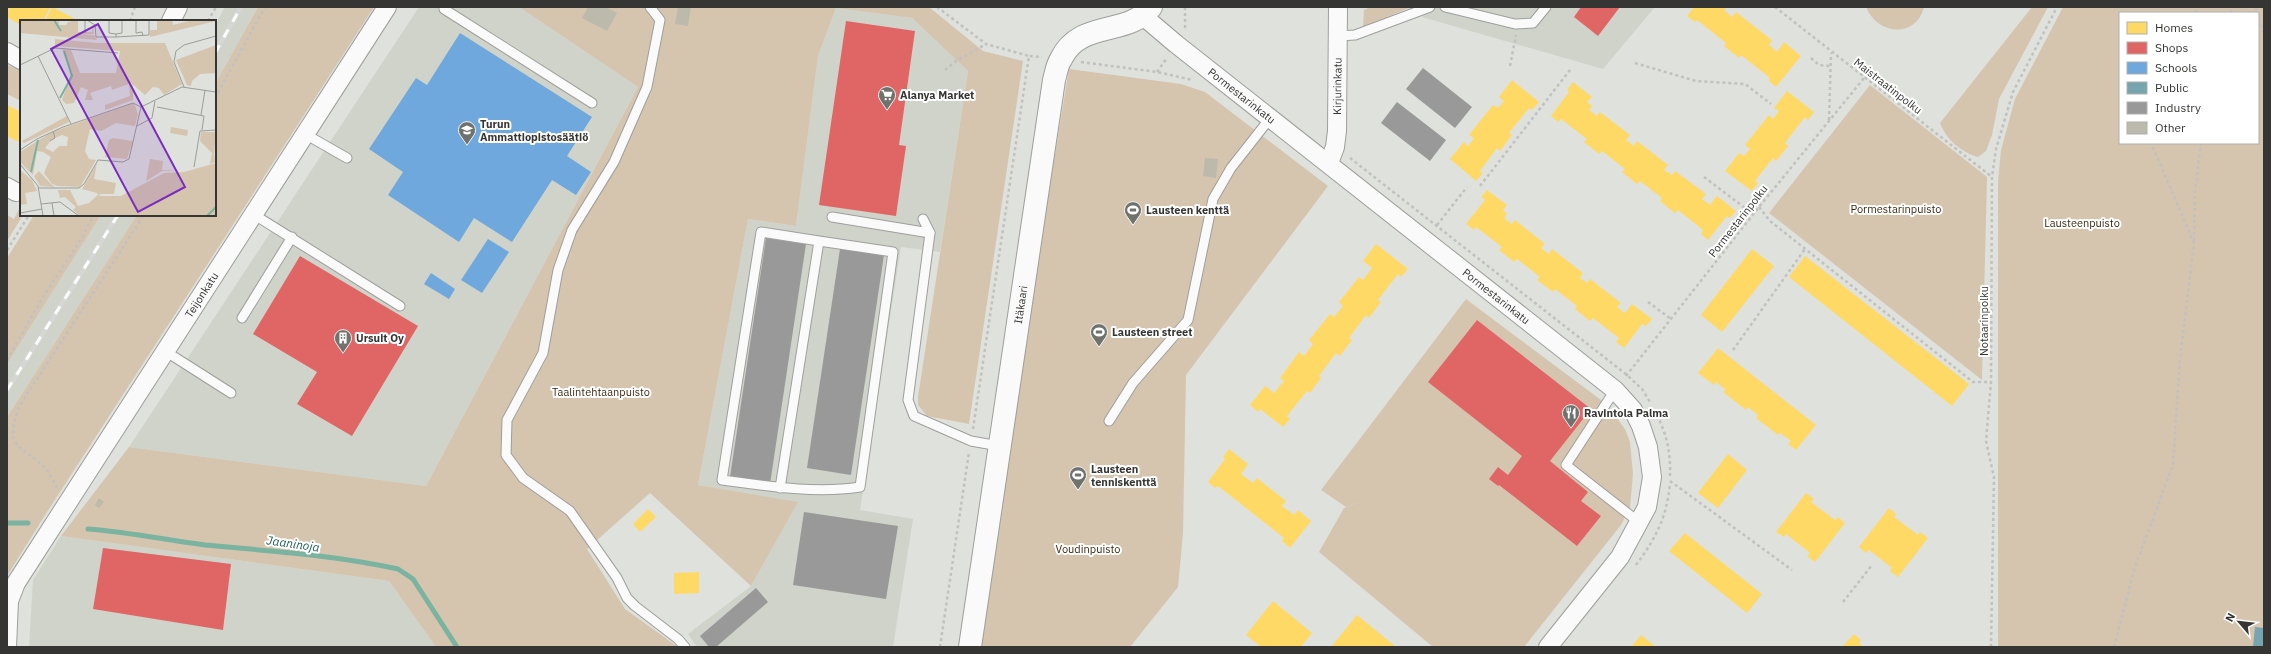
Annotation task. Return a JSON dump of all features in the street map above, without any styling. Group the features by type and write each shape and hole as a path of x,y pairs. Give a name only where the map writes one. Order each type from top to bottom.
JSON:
{"street":[{"path":"172,20 178,7"},
{"name":"Teijonkatu","path":"7,647 9,600 16,583 387,7"},
{"name":"Kirjurinkatu","path":"1328,163 1335,147 1337,131 1338,7"},
{"name":"Pormestarinkatu","path":"1147,11 1176,44 1271,117 1615,390 1633,410 1641,426 1651,461 1650,490 1647,507 1640,523 1620,557 1548,647"},
{"name":"Itäkaari","path":"970,647 1054,80 1060,59 1067,49 1088,33 1130,23 1147,11"},
{"path":"7,52 20,59"}],"lane":[{"path":"650,7 660,20 647,87 614,162 572,230 558,270 543,353 507,420 506,455 523,478 570,511 631,602 678,639 685,647"},
{"path":"1338,36 1356,35 1430,7"},
{"path":"1445,7 1515,24 1533,23 1546,7"},
{"path":"444,10 592,103"},
{"path":"1109,421 1133,383 1188,320 1213,199 1231,168 1271,117"},
{"path":"305,134 347,158"},
{"path":"254,214 400,306"},
{"path":"832,217 930,233"},
{"path":"923,219 930,233 908,400 914,416 971,441 999,446"},
{"path":"761,232 819,241 893,252 860,487 847,489 780,488 722,480 761,232"},
{"path":"242,318 292,238"},
{"path":"780,488 819,241"},
{"path":"165,351 231,393"},
{"path":"1615,390 1566,464 1640,523"}],"path":[{"path":"130,20 135,7"},
{"path":"209,20 216,7"},
{"path":"216,96 265,7"},
{"path":"938,7 986,44 1029,56 1048,58"},
{"path":"1185,7 1185,30"},
{"name":"Maistraatinpolku","path":"1775,7 1992,177"},
{"name":"Notaarinpolku","path":"1991,647 1994,478 1986,441 1992,382 1992,177 1996,149 2013,92 2057,7"},
{"path":"2259,22 2264,34"},
{"path":"945,70 956,61 986,44"},
{"path":"1829,120 1831,52"},
{"path":"940,647 1029,56"},
{"path":"1811,58 1820,65 1830,66"},
{"path":"1074,61 1158,72 1199,81"},
{"path":"1635,63 1696,81 1745,84 1771,104"},
{"path":"1480,186 1570,70"},
{"name":"Pormestarinpolku","path":"1627,375 1759,207 1864,78"},
{"path":"2151,144 2194,243"},
{"path":"2114,647 2135,567 2173,465 2180,359 2194,243 2195,191 2201,144"},
{"path":"1355,161 1627,375 1642,389 1662,423 1670,462 1670,481 1664,516 1651,544 1634,568"},
{"path":"1704,177 1754,214"},
{"path":"1437,226 1467,187"},
{"path":"1759,207 1770,221 1973,382 1992,382"},
{"path":"7,250 28,216"},
{"path":"7,360 43,297 80,241 93,216"},
{"path":"66,504 46,469 21,450 12,436 14,421 20,405 143,216"},
{"path":"1733,350 1805,249"},
{"path":"1648,302 1671,320"},
{"path":"1670,481 1792,570"},
{"path":"1843,602 1872,565"}],"shaded area":[{"path":"225,7 258,7 216,82 216,23"},
{"path":"419,7 519,7 638,87 426,486 129,447"},
{"path":"1430,7 1655,7 1603,69 1422,17"},
{"path":"836,8 912,18 968,71 940,252 901,247 860,510 913,519 893,647 697,647 688,634 751,586 797,503 698,485 748,219 796,226 818,56"},
{"path":"100,216 136,216 7,417 7,364"},
{"path":"61,536 389,581 436,647 29,647 33,580"}],"green space":[{"path":"258,7 374,7 7,576 7,417 136,216 216,216 216,82"},
{"name":"Taalintehtaanpuisto","path":"519,7 929,7 983,51 1023,61 969,424 927,416 918,405 968,71 912,18 836,8 818,56 796,226 748,219 698,485 798,502 751,586 650,493 587,549 625,609 678,647 436,647 389,581 61,536 129,447 426,486 638,87"},
{"path":"1371,7 1411,7 1363,27 1364,10"},
{"path":"1866,7 1924,7 1920,17 1913,24 1896,30 1887,28 1879,23 1871,16"},
{"path":"2032,7 2048,7 1999,99 1992,135 1986,151 1978,157 1972,155 1960,148 1950,139 1942,129 1940,123"},
{"name":"Lausteenpuisto","path":"2063,7 2264,7 2264,647 1998,647 1998,181 2001,150 2015,99"},
{"path":"7,65 20,70 20,100 7,94"},
{"name":"Voudinpuisto","path":"1069,69 1181,84 1205,92 1328,186 1186,375 1183,533 1178,587 1130,647 980,647 1013,411"},
{"name":"Pormestarinpuisto","path":"1870,85 1987,177 1982,380 1769,213"},
{"path":"20,207 20,216 22,216 7,241 7,215 14,219"},
{"path":"33,216 100,216 7,364 7,258"},
{"path":"1466,299 1605,403 1625,429 1630,442 1633,474 1630,507 1621,525 1524,647 1433,647 1319,552 1344,508 1370,498 1346,507 1321,490"}],"building: Homes":[{"path":"9,7 50,7 44,20 39,18 38,20 20,20 20,24 7,17"},
{"path":"52,7 77,20 46,20"},
{"path":"1694,7 1727,7 1724,10 1732,17 1736,12 1768,37 1772,41 1769,45 1777,52 1784,42 1801,56 1776,87 1768,80 1770,78 1741,55 1739,58 1724,46 1726,43 1697,20 1695,22 1687,16"},
{"path":"1512,80 1539,102 1532,110 1529,108 1509,133 1512,135 1500,151 1497,148 1480,171 1483,173 1476,181 1450,159 1464,142 1468,146 1474,138 1469,135 1493,105 1498,108 1504,101 1499,97"},
{"path":"1573,82 1592,97 1587,102 1592,106 1589,110 1597,116 1600,112 1630,135 1626,140 1634,146 1637,141 1668,165 1664,170 1672,175 1675,171 1706,194 1702,199 1710,205 1717,196 1736,211 1730,218 1727,216 1708,240 1701,234 1703,230 1678,210 1675,213 1660,201 1662,198 1640,181 1637,184 1622,172 1625,169 1602,151 1599,154 1584,142 1587,139 1561,119 1558,122 1551,116 1569,92 1567,90"},
{"path":"1787,91 1814,112 1808,120 1805,117 1785,143 1788,146 1776,161 1773,158 1755,181 1758,183 1752,191 1725,171 1739,153 1744,156 1750,149 1745,145 1769,115 1773,119 1779,111 1774,108"},
{"path":"7,105 20,112 20,142 7,136"},
{"path":"1487,190 1507,205 1503,210 1507,214 1504,218 1512,224 1515,220 1545,244 1541,248 1549,254 1552,249 1583,273 1580,278 1587,283 1590,279 1621,303 1617,307 1625,313 1632,304 1652,319 1646,326 1642,324 1624,348 1616,342 1619,338 1593,318 1590,321 1575,309 1577,306 1555,289 1553,292 1537,280 1540,277 1517,259 1514,262 1499,250 1502,247 1476,227 1474,230 1466,224 1485,200 1481,197"},
{"path":"1376,244 1408,269 1401,277 1398,274 1378,300 1381,302 1369,318 1366,315 1349,338 1352,340 1340,356 1336,353 1319,376 1321,378 1310,393 1307,391 1287,416 1290,419 1283,427 1260,409 1258,412 1250,405 1265,386 1274,393 1284,381 1280,378 1299,352 1304,356 1313,344 1309,340 1330,314 1334,317 1343,306 1339,302 1359,277 1363,280 1372,268 1363,261"},
{"path":"1752,249 1774,266 1722,332 1701,315"},
{"path":"1805,256 1969,384 1952,406 1789,277"},
{"path":"1718,348 1816,425 1796,450 1788,444 1791,441 1780,433 1778,435 1756,418 1758,415 1748,407 1746,410 1723,392 1726,390 1716,382 1714,385 1698,373"},
{"path":"1229,449 1248,464 1241,474 1253,483 1257,478 1286,501 1282,506 1294,515 1298,510 1311,521 1290,548 1282,541 1284,538 1218,486 1215,488 1208,482 1225,459 1223,457"},
{"path":"1728,454 1747,470 1718,508 1698,493"},
{"path":"1806,493 1814,499 1811,502 1835,520 1838,517 1845,523 1815,562 1807,556 1810,553 1786,534 1784,537 1776,532"},
{"path":"1889,508 1896,514 1894,517 1918,535 1920,532 1928,538 1898,577 1890,571 1892,568 1869,550 1866,553 1859,547"},
{"path":"648,509 656,517 640,532 633,524"},
{"path":"1685,533 1762,594 1747,613 1669,551"},
{"path":"699,572 699,593 674,594 674,573"},
{"path":"1273,601 1312,633 1301,647 1261,647 1246,635"},
{"path":"1357,615 1396,647 1331,647"},
{"path":"1854,634 1861,640 1859,643 1864,647 1842,647"},
{"path":"1641,635 1656,647 1631,647"}],"building: Shops":[{"path":"1581,7 1620,7 1598,36 1574,17"},
{"path":"846,21 915,31 899,145 906,146 896,216 819,205"},
{"name":"Ursuit Oy","path":"300,256 418,326 352,436 297,404 317,372 253,334"},
{"path":"1477,320 1591,409 1550,461 1588,492 1581,501 1601,516 1577,546 1499,485 1498,486 1489,479 1498,467 1508,475 1522,456 1428,382"},
{"path":"103,548 231,564 223,630 93,609"}],"building: Schools":[{"name":"Turun Ammattiopistosäätiö","path":"460,33 592,117 567,156 591,172 576,195 552,180 512,242 474,218 459,242 388,195 403,172 369,149 416,78 427,85"},
{"path":"488,239 509,252 482,293 461,280"},
{"path":"431,273 455,289 449,299 424,284"}],"building: Public":[{"path":"2255,627 2264,628 2264,647 2253,647"}],"building: Industry":[{"path":"1423,68 1472,107 1455,128 1406,89"},
{"path":"1397,102 1446,140 1430,161 1381,123"},
{"path":"766,238 806,244 770,484 730,477"},
{"path":"840,249 884,255 851,475 807,468"},
{"path":"804,512 898,526 886,599 793,585"},
{"path":"756,588 768,602 716,647 709,647 700,636"}],"building: Other":[{"path":"588,7 606,7 617,13 607,31 582,18"},
{"path":"678,7 691,7 688,26 675,24"},
{"path":"1205,158 1218,159 1216,178 1203,176"},
{"path":"99,498 104,502 99,508 95,505"}],"waterway":[{"name":"Jaaninoja","path":"7,523 28,523"},
{"name":"Jaaninoja","path":"88,529 205,545 350,560 398,569 413,579 457,647"}],"railway":[{"path":"216,51 241,7"},
{"path":"7,390 117,216"}],"place":[{"name":"Alanya Market","path":"887,110"},
{"name":"Turun Ammattiopistosäätiö","path":"467,145"},
{"name":"Lausteen kenttä","path":"1133,225"},
{"name":"Lausteen street","path":"1099,347"},
{"name":"Ursuit Oy","path":"343,353"},
{"name":"Ravintola Palma","path":"1571,428"},
{"name":"Lausteen tenniskenttä","path":"1078,490"}]}
